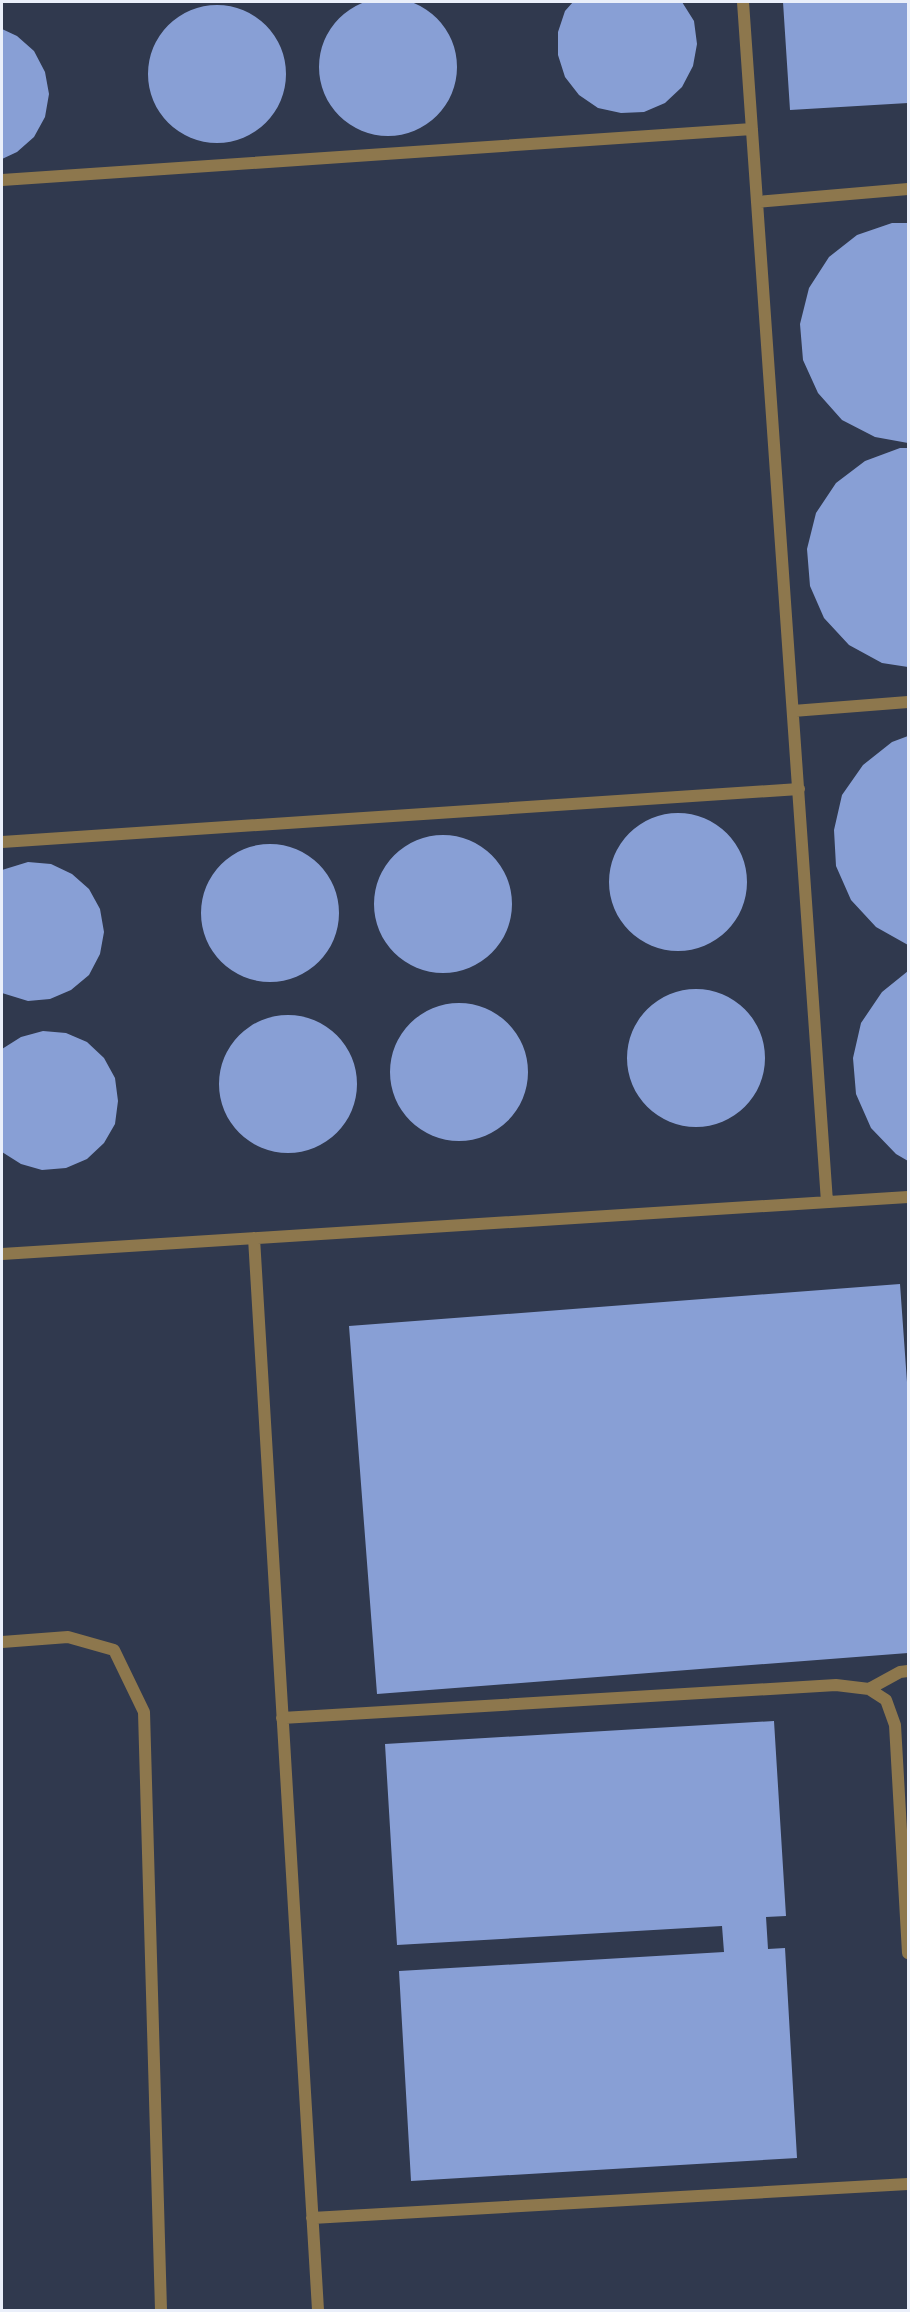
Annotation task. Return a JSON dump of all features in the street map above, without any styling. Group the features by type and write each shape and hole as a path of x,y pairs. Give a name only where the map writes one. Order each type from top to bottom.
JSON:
{"lane":[{"path":"743,2 827,1202"},
{"path":"2,180 752,129"},
{"path":"757,202 909,189"},
{"path":"793,711 909,702"},
{"path":"2,842 799,789"},
{"path":"2,1254 909,1197"},
{"path":"254,1238 318,2310"},
{"path":"2,1642 68,1637 114,1650 144,1712 161,2310"},
{"path":"869,1689 900,1672 909,1671"},
{"path":"282,1718 836,1685 869,1689 886,1700 895,1725 909,1953"},
{"path":"312,2218 909,2184"}],"shaded area":[{"path":"2,2 908,2 908,2310 2,2310"}],"building":[{"path":"388,-2 414,3 437,18 452,41 457,67 452,93 437,116 414,131 388,136 362,131 339,116 324,93 319,67 324,41 339,18 362,3"},
{"path":"573,2 682,2 694,21 697,44 693,66 682,87 665,103 644,112 621,113 598,108 579,95 565,77 558,55 558,32 565,11"},
{"path":"783,2 908,2 908,103 790,110"},
{"path":"217,5 243,10 266,25 281,48 286,74 281,100 266,123 243,138 217,143 191,138 168,123 153,100 148,74 153,48 168,25 191,10"},
{"path":"2,29 17,36 34,51 45,72 49,94 45,117 34,137 17,152 2,159"},
{"path":"892,223 908,223 908,443 875,437 842,420 818,393 803,360 800,324 809,288 829,257 857,235"},
{"path":"900,448 908,448 908,667 882,663 849,645 824,618 810,586 807,549 816,513 836,483 865,461"},
{"path":"908,736 908,945 876,927 851,900 836,866 834,830 842,795 863,765 892,742"},
{"path":"678,813 704,818 727,833 742,856 747,882 742,908 727,931 704,946 678,951 652,946 629,931 614,908 609,882 614,856 629,833 652,818"},
{"path":"443,835 469,840 492,855 507,878 512,904 507,930 492,953 469,968 443,973 417,968 394,953 379,930 374,904 379,878 394,855 417,840"},
{"path":"270,844 296,849 319,864 334,887 339,913 334,939 319,962 296,977 270,982 244,977 221,962 206,939 201,913 206,887 221,864 244,849"},
{"path":"28,862 51,864 72,874 89,889 100,909 104,932 100,954 89,975 71,990 50,999 28,1001 2,993 2,870"},
{"path":"908,971 908,1161 896,1154 871,1128 856,1094 853,1058 861,1023 882,992"},
{"path":"696,989 722,994 745,1009 760,1032 765,1058 760,1084 745,1107 722,1122 696,1127 670,1122 647,1107 632,1084 627,1058 632,1032 647,1009 670,994"},
{"path":"459,1003 485,1008 508,1023 523,1046 528,1072 523,1098 508,1121 485,1136 459,1141 433,1136 410,1121 395,1098 390,1072 395,1046 410,1023 433,1008"},
{"path":"288,1015 314,1020 337,1035 352,1058 357,1084 352,1110 337,1133 314,1148 288,1153 262,1148 239,1133 224,1110 219,1084 224,1058 239,1035 262,1020"},
{"path":"43,1031 66,1033 87,1042 104,1058 115,1078 118,1101 115,1124 104,1143 87,1159 66,1168 42,1170 21,1164 2,1152 2,1049 21,1037"},
{"path":"900,1284 908,1396 908,1653 377,1694 349,1326"},
{"path":"774,1721 786,1916 766,1917 768,1949 785,1948 797,2158 411,2181 399,1971 724,1952 722,1926 397,1945 385,1744"}]}
